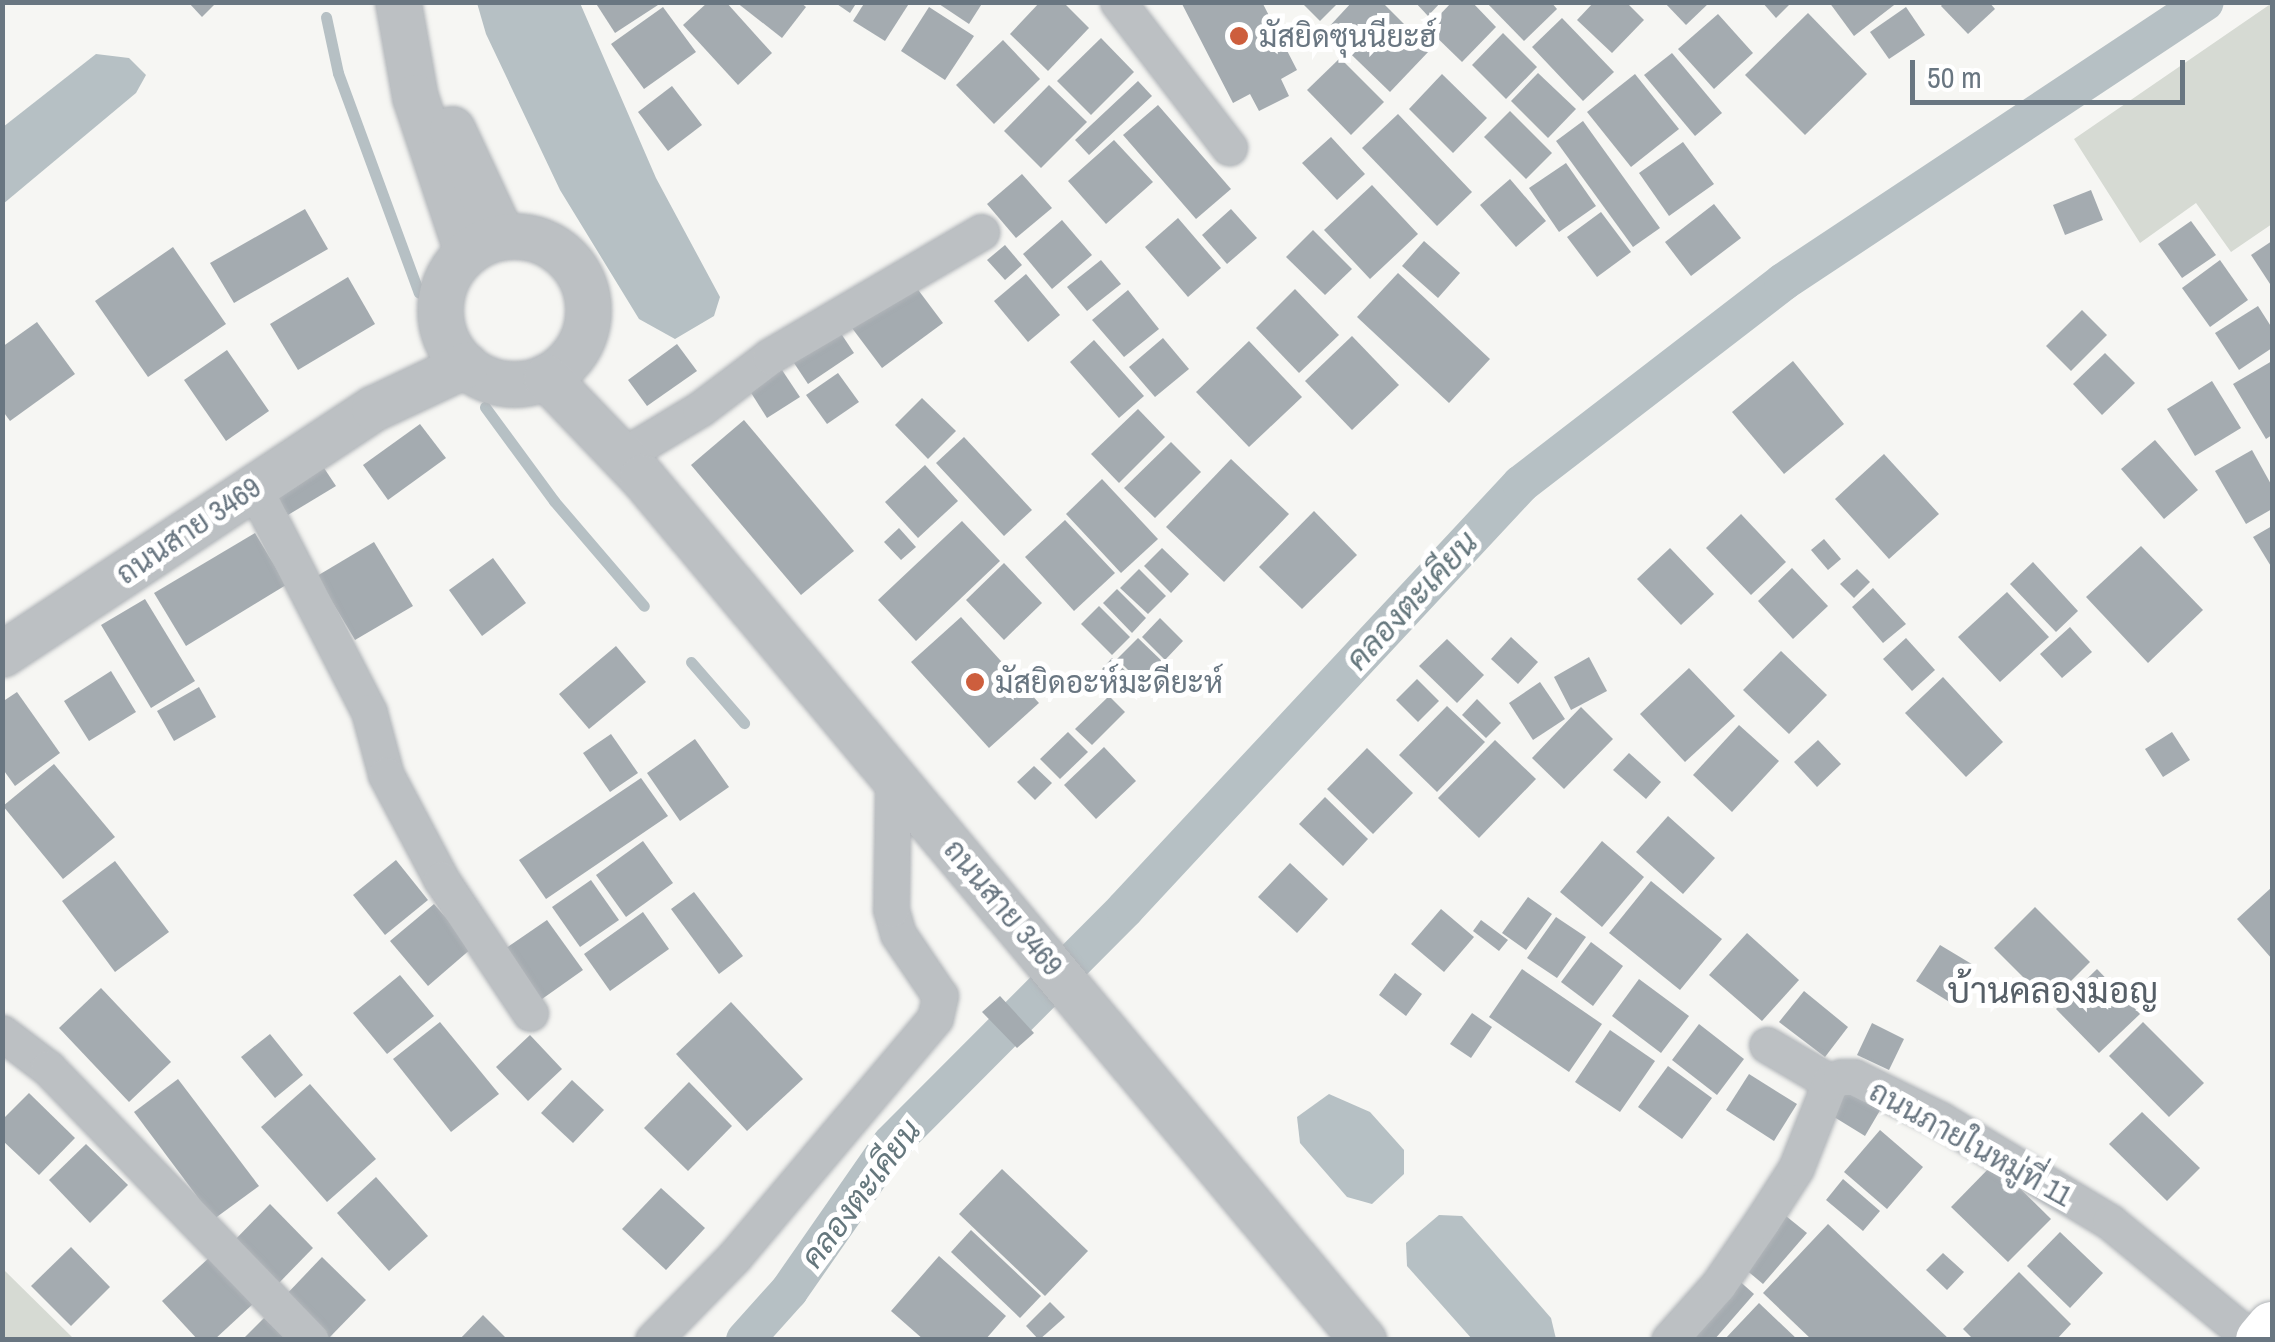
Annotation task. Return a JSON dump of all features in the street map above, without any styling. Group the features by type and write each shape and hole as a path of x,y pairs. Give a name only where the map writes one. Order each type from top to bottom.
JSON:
{"main road":[{"path":"2261,1340 2272,1327"}],"street":[{"path":"400,2 450,126 485,244"},
{"path":"1131,8 1229,147"},
{"path":"630,462 770,356 980,232"},
{"path":"522,236 558,250 582,280 588,318 583,338 556,369 505,384 487,379 456,352 440,320 444,283 485,244 522,236"},
{"name":"ถนนสาย 3469","path":"2,654 456,352"},
{"name":"ถนนสาย 3469","path":"556,369 1363,1340"},
{"path":"253,486 369,712 386,775 440,879 530,1012"},
{"path":"653,1340 734,1257 935,1018 940,996 898,934 891,909 893,774"},
{"path":"2,1033 48,1068 311,1340"},
{"path":"1767,1045 1830,1082"},
{"name":"ถนนภายในหมู่ที่ 11","path":"1669,1340 1718,1285 1796,1168 1830,1082 1854,1078 1942,1120 2093,1212 2253,1340"}],"shaded area":[{"path":"477,3 580,3 656,178 720,297 714,316 675,339 639,319 560,190 486,34"},
{"path":"2272,3 2272,224 2231,252 2196,203 2140,243 2074,139"},
{"path":"96,54 129,58 146,75 136,93 3,204 3,127"},
{"path":"1329,1094 1370,1112 1404,1150 1404,1174 1372,1204 1347,1197 1300,1143 1297,1117"},
{"path":"1439,1215 1462,1216 1551,1318 1556,1339 1472,1339 1407,1266 1406,1243"},
{"path":"3,1269 74,1339 3,1339"}],"building":[{"path":"188,2 217,2 202,17"},
{"path":"595,2 657,2 658,5 615,33"},
{"path":"708,2 726,2 772,53 738,85 683,25"},
{"path":"736,2 800,2 806,7 782,38"},
{"path":"834,2 857,2 850,13"},
{"path":"865,2 910,2 885,41 853,21"},
{"path":"936,2 983,2 969,24"},
{"path":"1040,2 1063,2 1089,28 1048,71 1010,34"},
{"name":"มัสยิดซุนนียะฮ์","path":"1181,2 1262,2 1297,70 1281,79 1289,96 1259,111 1250,94 1233,103"},
{"path":"1301,2 1339,2 1320,21"},
{"path":"1352,2 1382,2 1430,50 1390,92 1326,30"},
{"path":"1415,2 1441,2 1428,16"},
{"path":"1452,2 1472,2 1496,27 1462,62 1427,28"},
{"path":"1486,2 1551,2 1557,9 1524,41"},
{"path":"1594,2 1626,2 1644,20 1612,53 1577,20"},
{"path":"1664,2 1710,2 1686,25"},
{"path":"1762,2 1792,2 1776,18"},
{"path":"1829,2 1898,2 1854,36"},
{"path":"1944,2 1989,2 1995,9 1968,34 1941,6"},
{"path":"663,7 696,52 644,89 611,44"},
{"path":"929,7 974,36 945,80 901,51"},
{"path":"1906,7 1925,35 1889,59 1870,32"},
{"path":"1808,13 1867,74 1805,135 1745,75"},
{"path":"1718,14 1753,53 1714,89 1678,49"},
{"path":"1562,18 1614,72 1583,101 1532,47"},
{"path":"1503,33 1537,67 1506,99 1472,65"},
{"path":"1101,38 1134,72 1091,115 1057,81"},
{"path":"1003,40 1040,79 994,124 956,85"},
{"path":"1672,53 1722,113 1695,136 1644,75"},
{"path":"1340,58 1384,102 1351,135 1307,90"},
{"path":"1538,73 1576,109 1548,138 1511,101"},
{"path":"1442,74 1487,118 1453,153 1409,109"},
{"path":"1635,74 1679,129 1631,167 1587,112"},
{"path":"1138,81 1152,96 1089,155 1075,140"},
{"path":"1049,85 1087,122 1041,168 1004,131"},
{"path":"672,86 702,125 668,151 638,112"},
{"path":"1158,105 1231,189 1196,219 1123,135"},
{"path":"1510,111 1552,153 1526,179 1484,137"},
{"path":"1398,114 1472,192 1437,226 1362,148"},
{"path":"1583,121 1660,228 1633,247 1556,141"},
{"path":"1331,137 1365,174 1337,200 1302,163"},
{"path":"1114,140 1153,182 1106,224 1068,181"},
{"path":"1683,142 1714,184 1669,216 1639,173"},
{"path":"1566,163 1596,206 1559,232 1529,188"},
{"path":"1022,174 1052,208 1016,238 987,204"},
{"path":"1510,179 1546,221 1516,247 1480,205"},
{"path":"1372,185 1418,234 1370,279 1324,230"},
{"path":"2091,190 2103,220 2065,235 2053,205"},
{"path":"1714,204 1741,238 1691,276 1665,242"},
{"path":"305,209 328,249 234,303 210,263"},
{"path":"1231,209 1257,238 1227,264 1202,235"},
{"path":"1601,212 1631,252 1597,277 1567,237"},
{"path":"1178,218 1221,268 1188,297 1145,247"},
{"path":"1062,220 1092,255 1052,289 1023,254"},
{"path":"2191,221 2216,255 2182,278 2158,244"},
{"path":"1313,230 1352,269 1325,295 1286,257"},
{"path":"1424,241 1460,273 1438,298 1402,266"},
{"path":"2272,241 2272,287 2251,255"},
{"path":"1005,245 1022,265 1005,280 987,260"},
{"path":"173,247 226,324 148,377 95,301"},
{"path":"1101,260 1121,284 1087,311 1067,287"},
{"path":"2220,260 2248,300 2210,327 2182,288"},
{"path":"1398,273 1490,359 1449,403 1357,317"},
{"path":"1026,274 1060,315 1028,342 994,301"},
{"path":"348,277 375,324 298,370 270,324"},
{"path":"913,283 943,323 882,368 852,328"},
{"path":"1295,289 1339,335 1299,373 1256,328"},
{"path":"1128,290 1159,329 1124,357 1092,320"},
{"path":"2258,306 2272,328 2272,348 2239,370 2215,333"},
{"path":"2082,310 2107,335 2071,371 2046,346"},
{"path":"37,322 75,374 10,421 2,410 2,347"},
{"path":"838,329 854,353 808,384 792,360"},
{"path":"1352,336 1399,385 1352,430 1305,381"},
{"path":"1163,338 1189,369 1155,397 1129,367"},
{"path":"1094,340 1144,396 1119,418 1070,362"},
{"path":"1249,341 1302,397 1249,447 1196,392"},
{"path":"677,344 697,371 647,406 628,380"},
{"path":"227,350 269,411 226,441 184,380"},
{"path":"2105,353 2135,383 2102,415 2073,384"},
{"path":"1793,361 1844,424 1784,474 1732,412"},
{"path":"2272,361 2272,435 2266,439 2233,384"},
{"path":"780,367 800,397 767,418 748,388"},
{"path":"838,373 859,402 827,424 806,395"},
{"path":"2212,381 2241,428 2195,456 2167,409"},
{"path":"922,398 956,431 928,459 895,425"},
{"path":"1138,409 1165,437 1119,483 1091,454"},
{"path":"744,420 854,551 801,595 691,465"},
{"path":"420,424 446,458 388,500 363,465"},
{"path":"964,437 1032,510 1004,536 936,463"},
{"path":"2155,440 2198,490 2164,519 2121,469"},
{"path":"1171,442 1201,472 1155,518 1124,488"},
{"path":"2252,450 2272,486 2272,509 2246,524 2215,471"},
{"path":"1884,454 1939,514 1889,559 1835,499"},
{"path":"1231,459 1289,514 1224,582 1166,527"},
{"path":"322,465 336,486 288,515 275,494"},
{"path":"925,465 958,501 918,538 885,502"},
{"path":"1102,479 1158,539 1121,573 1066,514"},
{"path":"1314,511 1357,555 1302,609 1259,567"},
{"path":"1741,514 1786,562 1751,595 1706,548"},
{"path":"1065,520 1115,573 1074,611 1025,557"},
{"path":"962,521 1000,561 916,641 878,600"},
{"path":"2272,526 2272,568 2253,537"},
{"path":"899,528 916,547 901,560 884,542"},
{"path":"255,533 286,585 186,646 154,593"},
{"path":"1824,539 1841,559 1828,570 1811,550"},
{"path":"374,542 413,606 355,640 317,576"},
{"path":"2141,546 2203,610 2148,663 2086,597"},
{"path":"1162,548 1189,574 1171,593 1144,566"},
{"path":"1670,548 1714,594 1681,625 1637,579"},
{"path":"493,558 526,603 482,636 449,590"},
{"path":"2033,562 2078,611 2056,632 2010,584"},
{"path":"1004,563 1042,603 1004,640 966,600"},
{"path":"1792,568 1828,606 1793,639 1758,601"},
{"path":"1139,569 1166,596 1148,614 1120,588"},
{"path":"1857,569 1870,582 1854,598 1840,584"},
{"path":"1873,588 1906,624 1883,643 1852,607"},
{"path":"1117,589 1146,618 1132,633 1103,603"},
{"path":"2007,592 2049,637 2000,682 1958,637"},
{"path":"145,599 195,681 151,708 101,625"},
{"path":"1099,606 1130,637 1112,655 1081,624"},
{"name":"มัสยิดอะห์มะดียะห์","path":"961,617 1039,703 989,748 911,662"},
{"path":"1160,618 1183,641 1165,660 1142,637"},
{"path":"2070,627 2092,652 2062,678 2040,654"},
{"path":"1511,637 1538,662 1518,684 1491,659"},
{"path":"1138,638 1165,664 1144,686 1117,659"},
{"path":"1906,638 1935,670 1912,691 1883,659"},
{"path":"1447,639 1484,675 1457,703 1419,666"},
{"path":"616,646 646,682 589,729 559,694"},
{"path":"1781,651 1827,695 1789,734 1743,690"},
{"path":"1589,657 1607,691 1571,710 1554,677"},
{"path":"1112,658 1130,675 1118,686 1102,669"},
{"path":"1689,668 1735,716 1685,762 1640,714"},
{"path":"111,671 136,712 89,741 64,701"},
{"path":"1943,677 2003,742 1966,777 1905,713"},
{"path":"1417,679 1439,701 1418,722 1396,700"},
{"path":"1540,682 1565,719 1533,740 1509,703"},
{"path":"199,687 216,717 174,741 157,711"},
{"path":"17,692 60,753 15,786 2,768 2,702"},
{"path":"1109,696 1125,712 1092,745 1075,729"},
{"path":"1477,699 1501,723 1486,738 1462,715"},
{"path":"1447,706 1485,742 1437,792 1399,755"},
{"path":"1581,707 1613,739 1564,789 1532,758"},
{"path":"1739,725 1779,761 1732,812 1693,775"},
{"path":"1068,732 1088,752 1060,779 1040,759"},
{"path":"2172,732 2190,760 2163,777 2145,749"},
{"path":"611,734 638,773 610,792 583,753"},
{"path":"695,739 729,787 680,821 647,773"},
{"path":"1495,740 1536,779 1479,838 1438,798"},
{"path":"1818,740 1841,764 1817,787 1794,762"},
{"path":"1104,747 1136,781 1096,819 1064,785"},
{"path":"1367,748 1413,793 1373,834 1327,789"},
{"path":"1629,753 1661,782 1646,799 1613,770"},
{"path":"54,764 115,837 63,879 3,806"},
{"path":"1034,766 1052,783 1035,800 1017,782"},
{"path":"641,778 668,816 546,899 519,860"},
{"path":"1325,797 1368,839 1343,866 1299,824"},
{"path":"1668,816 1715,858 1683,894 1636,852"},
{"path":"643,841 673,883 626,917 596,875"},
{"path":"1602,841 1644,877 1602,927 1560,892"},
{"path":"396,860 428,900 385,935 353,895"},
{"path":"115,861 169,932 115,972 62,901"},
{"path":"1290,863 1328,899 1297,933 1258,897"},
{"path":"591,880 619,920 580,947 552,907"},
{"path":"1651,881 1722,939 1680,990 1609,933"},
{"path":"2272,887 2272,959 2237,919"},
{"path":"694,892 743,956 719,974 671,909"},
{"path":"1528,897 1552,914 1526,950 1502,933"},
{"path":"434,904 472,948 428,986 390,941"},
{"path":"2035,907 2090,962 2049,1003 1994,948"},
{"path":"1441,909 1474,937 1444,972 1411,944"},
{"path":"643,912 669,949 610,991 584,954"},
{"path":"1556,917 1586,937 1557,978 1527,958"},
{"path":"547,920 583,970 535,1004 499,953"},
{"path":"1481,920 1508,940 1499,951 1473,931"},
{"path":"1747,933 1799,980 1762,1021 1709,975"},
{"path":"1591,942 1623,966 1593,1006 1561,982"},
{"path":"1940,945 1975,966 1951,1003 1916,981"},
{"path":"1522,969 1602,1024 1569,1072 1489,1017"},
{"path":"2097,969 2140,1014 2099,1053 2056,1009"},
{"path":"1395,973 1422,994 1406,1016 1379,995"},
{"path":"400,975 434,1016 387,1054 353,1013"},
{"path":"1639,979 1689,1016 1661,1053 1612,1016"},
{"path":"101,988 171,1062 129,1102 59,1028"},
{"path":"1804,991 1848,1027 1825,1057 1779,1022"},
{"path":"1000,996 1034,1033 1017,1048 982,1012"},
{"path":"731,1002 803,1079 747,1131 676,1054"},
{"path":"1472,1013 1492,1027 1471,1058 1450,1044"},
{"path":"440,1022 499,1094 451,1132 393,1059"},
{"path":"2143,1022 2204,1083 2169,1117 2109,1056"},
{"path":"1872,1023 1904,1039 1889,1070 1857,1055"},
{"path":"1699,1024 1744,1059 1717,1095 1672,1060"},
{"path":"1610,1030 1655,1061 1620,1112 1575,1082"},
{"path":"270,1034 303,1075 275,1098 241,1057"},
{"path":"530,1035 562,1069 528,1101 496,1067"},
{"path":"1668,1066 1712,1098 1682,1139 1638,1107"},
{"path":"1749,1074 1797,1104 1774,1141 1726,1110"},
{"path":"178,1079 259,1186 214,1219 134,1112"},
{"path":"572,1080 604,1110 573,1143 541,1113"},
{"path":"689,1082 732,1126 688,1171 644,1128"},
{"path":"1843,1083 1882,1107 1865,1136 1826,1112"},
{"path":"310,1084 376,1159 327,1202 261,1127"},
{"path":"29,1093 75,1138 39,1175 2,1140 2,1120"},
{"path":"2142,1112 2200,1168 2167,1201 2109,1144"},
{"path":"1880,1130 1923,1167 1887,1209 1844,1172"},
{"path":"86,1144 128,1185 90,1223 49,1180"},
{"path":"1994,1163 2051,1219 2008,1262 1951,1207"},
{"path":"1002,1169 1088,1251 1045,1296 959,1214"},
{"path":"376,1177 428,1236 389,1271 337,1213"},
{"path":"1843,1179 1880,1211 1863,1231 1826,1200"},
{"path":"661,1188 705,1228 666,1270 622,1229"},
{"path":"270,1204 313,1248 275,1287 231,1244"},
{"path":"1781,1212 1807,1233 1763,1284 1738,1263"},
{"path":"1828,1224 1950,1340 1812,1340 1763,1293"},
{"path":"971,1230 1041,1296 1020,1318 951,1252"},
{"path":"2060,1232 2103,1273 2070,1308 2027,1266"},
{"path":"71,1247 110,1287 71,1326 31,1286"},
{"path":"1943,1253 1964,1272 1947,1290 1926,1270"},
{"path":"211,1256 254,1303 214,1340 198,1340 162,1301"},
{"path":"939,1256 1006,1316 985,1340 924,1340 891,1311"},
{"path":"322,1257 366,1300 327,1340 283,1298"},
{"path":"2019,1272 2071,1324 2056,1340 1974,1340 1963,1329"},
{"path":"1736,1278 1754,1294 1714,1340 1682,1340"},
{"path":"1050,1302 1065,1317 1039,1340 1026,1326"},
{"path":"1759,1303 1798,1340 1724,1340"},
{"path":"483,1315 508,1340 459,1340"},
{"path":"264,1318 286,1340 242,1340"}],"waterway":[{"name":"คลองตะเคียน","path":"745,1340 789,1291 891,1144 1125,909 1521,484 1783,282 2205,2"},
{"path":"326,17 338,73 419,293"},
{"path":"485,407 554,501 644,606"},
{"path":"691,662 744,723"}],"place":[{"name":"มัสยิดซุนนียะฮ์","path":"1239,36"},
{"name":"มัสยิดอะห์มะดียะห์","path":"975,682"}],"district":[{"name":"บ้านคลองมอญ","path":"2053,991"}]}
